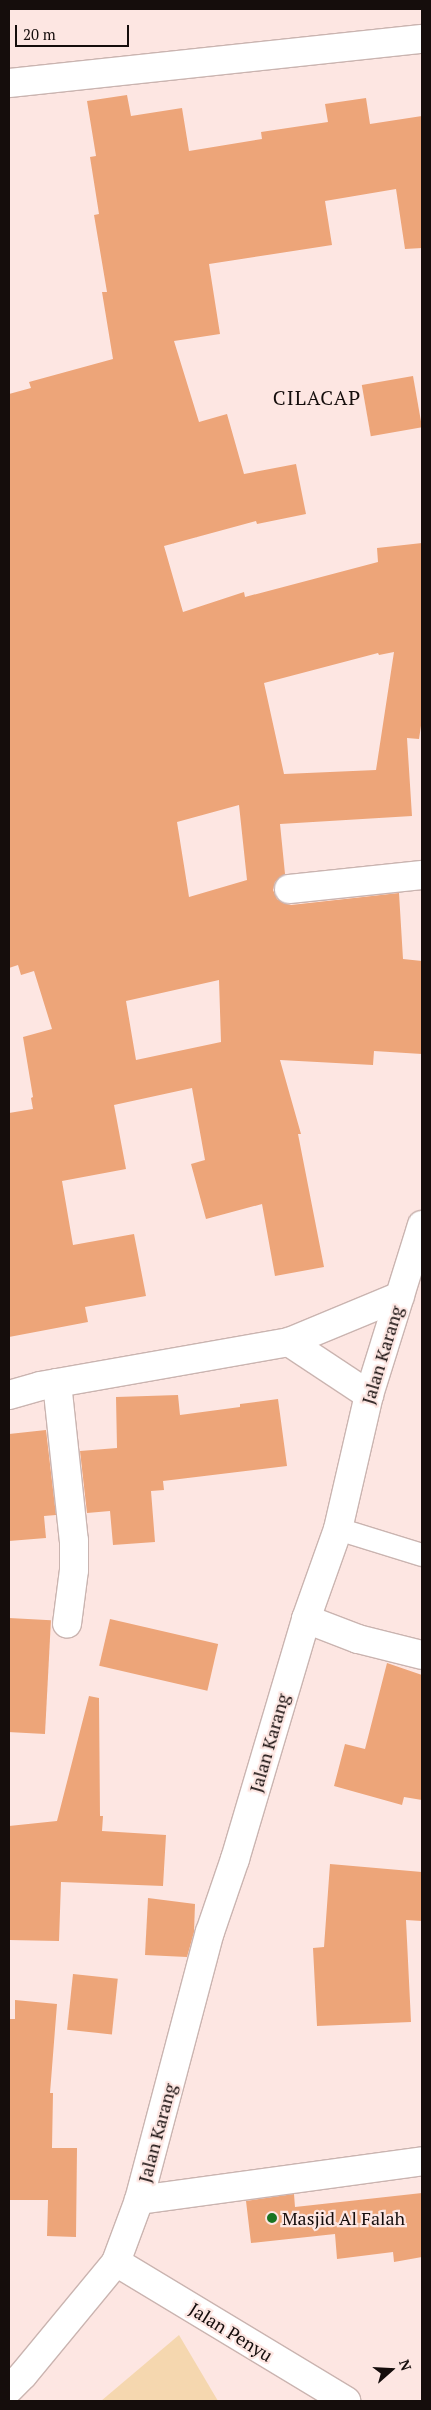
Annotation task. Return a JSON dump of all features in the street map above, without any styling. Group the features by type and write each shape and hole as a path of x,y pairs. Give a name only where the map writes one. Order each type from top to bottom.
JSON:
{"main road":[{"path":"9,83 422,39"},
{"path":"289,889 422,875"},
{"name":"Jalan Karang","path":"9,2389 23,2375 116,2262 139,2200 210,1932 238,1850 306,1619 338,1529 369,1394 422,1225"},
{"path":"9,1394 57,1383 289,1342 400,1296"},
{"path":"289,1342 369,1394"},
{"path":"57,1383 74,1541 74,1570 67,1624"},
{"path":"306,1619 358,1639 422,1655"},
{"path":"139,2200 422,2161"},
{"name":"Jalan Penyu","path":"116,2262 346,2401"}],"lane":[{"path":"338,1529 422,1556"}],"shaded area":[{"path":"179,2335 218,2401 101,2401"}],"building":[{"path":"127,95 131,116 182,108 189,151 262,139 261,132 328,122 325,104 366,98 370,124 422,116 422,248 405,249 396,189 325,201 332,245 209,264 220,334 174,341 199,422 227,414 244,474 296,464 306,514 257,524 256,521 164,546 183,612 244,592 245,597 378,562 377,548 422,543 422,719 419,739 407,738 412,816 280,824 285,874 275,882 273,890 277,899 291,905 399,893 403,959 422,961 422,1054 374,1051 373,1065 280,1060 301,1134 298,1134 324,1267 275,1276 262,1204 206,1219 191,1164 205,1160 192,1088 114,1105 126,1169 62,1181 73,1245 134,1234 146,1296 85,1307 88,1322 9,1337 9,1113 33,1109 31,1098 33,1097 23,1037 52,1029 34,971 21,975 18,965 9,968 9,394 31,388 29,382 113,359 102,292 107,292 94,215 99,214 90,157 96,156 87,101","holes":["394,652 376,770 284,774 264,683 378,653 379,655","239,805 247,880 189,897 177,822","219,980 221,1042 136,1060 126,1001"]},
{"path":"413,376 422,427 371,436 362,385"},
{"path":"178,1395 180,1415 240,1407 240,1404 278,1399 287,1466 163,1481 164,1490 151,1491 155,1542 113,1545 110,1511 87,1513 80,1451 117,1448 116,1397"},
{"path":"46,1430 56,1515 44,1516 46,1538 9,1541 9,1434"},
{"path":"9,1618 51,1620 45,1734 9,1732"},
{"path":"110,1619 218,1644 207,1691 99,1666"},
{"path":"387,1663 422,1675 422,1800 404,1797 402,1805 334,1786 345,1744 365,1749"},
{"path":"89,1696 99,1698 100,1816 103,1816 102,1831 166,1835 163,1886 61,1882 59,1941 9,1940 9,1826 57,1821"},
{"path":"330,1864 422,1872 422,1921 406,1920 411,2022 317,2026 313,1948 324,1947"},
{"path":"148,1898 195,1904 194,1932 187,1957 145,1955"},
{"path":"73,1974 118,1979 112,2034 67,2030"},
{"path":"15,2000 57,2004 50,2093 53,2093 52,2148 77,2148 76,2237 47,2236 48,2200 9,2200 9,2019 15,2019"},
{"path":"422,2193 422,2257 394,2262 393,2252 337,2259 335,2234 251,2243 246,2201 294,2194 295,2207"}],"place":[{"name":"Masjid Al Falah","path":"272,2218"}],"district":[{"name":"CILACAP","path":"317,397"}]}
